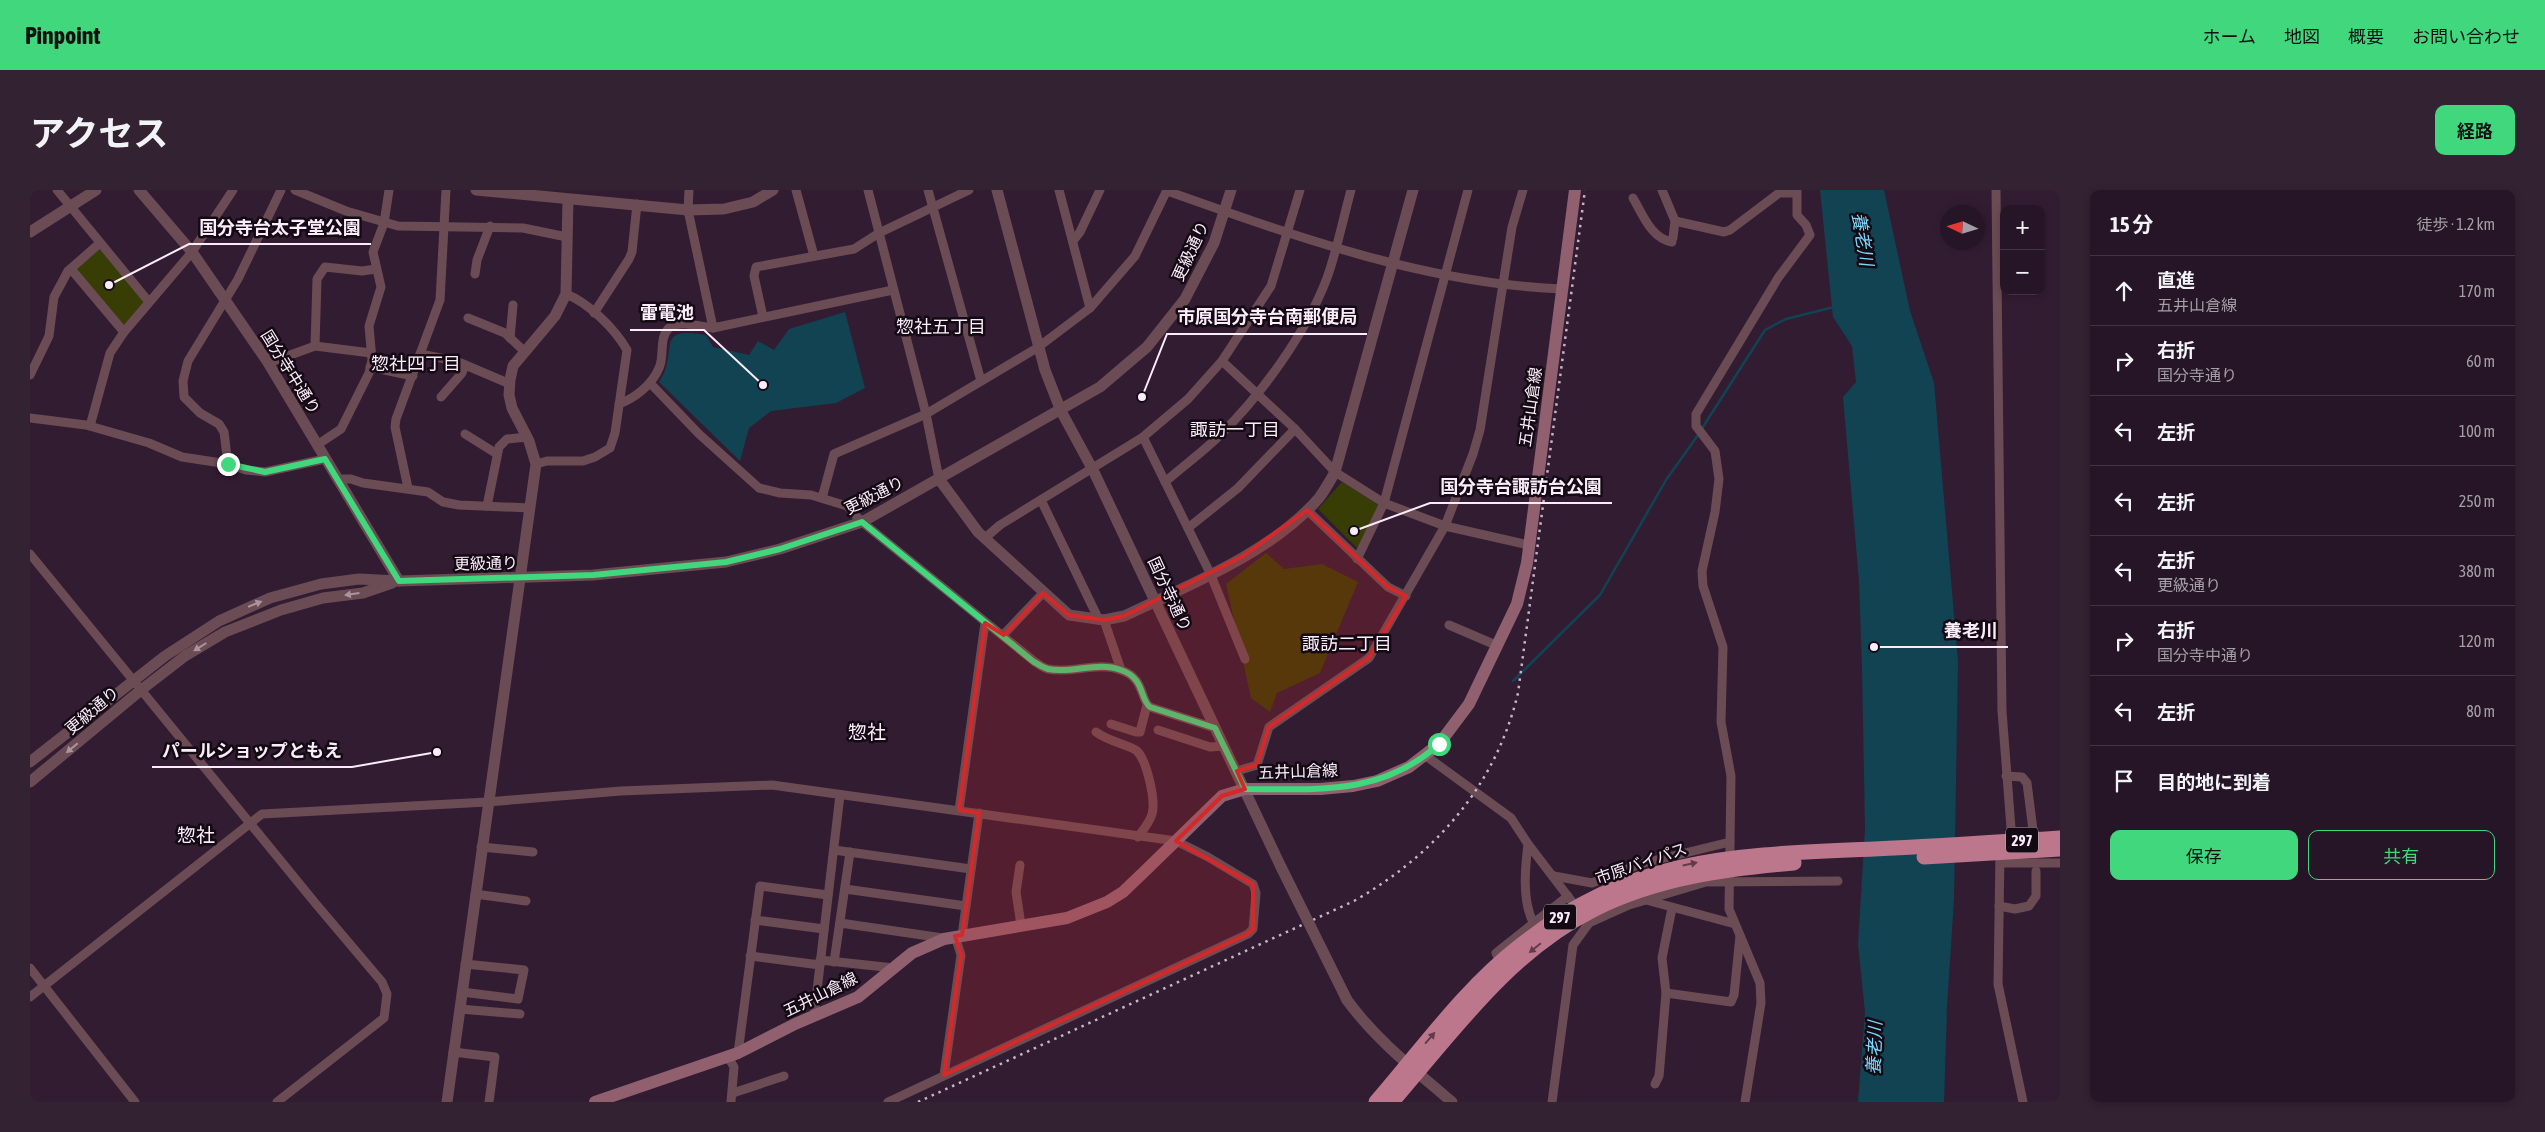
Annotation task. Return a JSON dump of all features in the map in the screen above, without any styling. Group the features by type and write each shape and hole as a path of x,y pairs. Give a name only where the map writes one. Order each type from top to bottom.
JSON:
{"highway":[{"name":"市原バイパス","path":"1392,1102 1413,1068 1457,1007 1500,962 1545,926 1572,901 1670,868 1810,856 1984,849 2012,841 2060,838"},
{"name":"市原バイパス","path":"1984,849 2001,858 2060,849"},
{"name":"市原バイパス","path":"1376,1102 1413,1068 1514,967 1548,938 1574,920 1616,899 1729,862"}],"main road":[{"name":"五井山倉線","path":"595,1102 734,1055 858,997 912,953 954,936 1067,918 1107,902 1123,892 1222,796 1245,789 1320,789 1371,782 1393,775 1426,756 1459,719 1498,646 1521,592 1529,545 1575,190"}],"street":[{"path":"57,190 149,302"},
{"path":"30,232 96,190"},
{"name":"国分寺中通り","path":"139,190 192,252 268,363 399,581"},
{"path":"90,426 106,364 124,332 192,252 233,190"},
{"path":"228,464 224,432 219,424 200,413 184,396 183,381 188,361 225,301 281,190"},
{"path":"295,190 313,193 384,223 416,228 490,226 522,228 567,237"},
{"path":"317,445 341,430 370,367 369,326 381,286 373,252 384,223 390,190"},
{"path":"408,488 395,427 396,419 440,300 446,190"},
{"path":"476,190 569,194 688,210 724,209 753,202 773,190"},
{"path":"689,190 688,210 713,328"},
{"path":"796,190 814,256"},
{"path":"868,190 892,290 926,414 939,479 985,538 1043,593 1069,615 1101,620 1124,616 1244,556 1272,538 1307,510 1321,496 1335,472 1412,190"},
{"path":"928,190 981,381"},
{"path":"763,317 754,276 756,267 854,249 879,233 969,190"},
{"name":"国分寺通り","path":"997,190 1038,348 1060,411 1094,470 1215,728 1347,1000 1370,1029 1452,1102"},
{"path":"1059,190 1090,308"},
{"path":"1073,242 1080,232 1100,190"},
{"path":"822,498 834,454 926,414 1038,348 1090,308 1134,256 1167,190 1225,212 1392,264 1503,283 1563,289"},
{"name":"更級通り","path":"30,762 133,679 219,621 270,598 331,583 359,579 399,581 518,579 593,575 726,562 780,549 862,522 1100,387 1147,347 1185,299 1214,243 1231,190"},
{"path":"985,538 1000,525 1094,470 1143,437 1188,398 1222,361 1271,286 1300,190"},
{"path":"1166,482 1220,436 1257,394 1313,310 1327,277 1351,190"},
{"path":"1357,559 1384,502 1468,190"},
{"path":"1236,771 1257,765 1269,727 1368,658 1406,596 1444,526 1478,438 1512,227 1523,190"},
{"path":"1633,198 1661,240 1672,240 1675,221 1662,190"},
{"path":"1996,190 2002,711 2012,841"},
{"path":"1675,221 1724,232 1730,230 1779,193 1797,192 1797,215 1806,225 1810,236 1778,278 1753,317 1696,414 1695,422 1699,432 1715,451 1719,479 1715,512 1702,578 1706,599 1723,647 1721,722 1731,776 1729,909 1760,984 1761,992 1746,1102"},
{"path":"447,1102 518,579 536,464 527,437 512,408 508,394 513,366 555,316 566,294 569,194"},
{"path":"594,313 632,252 637,204"},
{"path":"475,274 476,260 490,226"},
{"path":"30,375 50,336 54,297 70,268 100,243"},
{"path":"315,346 317,280 320,272 325,267 362,271 376,269"},
{"path":"70,268 124,332"},
{"path":"619,404 650,383 660,368 664,337 670,328 680,324 713,328 892,290"},
{"path":"536,464 547,461 583,461 605,452 612,443 619,404 627,350 622,341 594,313 576,298 566,294"},
{"path":"510,338 513,305"},
{"path":"468,318 505,333 525,352"},
{"path":"268,363 315,346 371,353"},
{"path":"420,354 466,365 510,384"},
{"path":"1222,361 1296,429 1335,472 1384,502 1444,526 1529,545"},
{"path":"441,397 462,374 466,365"},
{"path":"370,367 413,376"},
{"path":"650,383 699,434 759,488 780,493 811,495 847,506 862,522 1034,662 1048,669 1121,670 1134,678 1143,688 1147,705 1140,732 1111,724"},
{"path":"30,418 90,426 149,443 182,457 265,472 325,459"},
{"path":"1188,528 1238,488 1296,429"},
{"path":"465,434 497,454"},
{"path":"486,506 499,447 507,439 527,437"},
{"path":"1143,437 1210,573 1245,659"},
{"path":"338,479 428,492 443,502 530,508"},
{"path":"1042,500 1101,620 1121,670"},
{"path":"1307,510 1388,587 1406,596"},
{"path":"30,554 382,982 387,994 384,1018 277,1102"},
{"name":"更級通り","path":"30,782 141,690 186,656 225,632 281,610 323,598 363,593 399,581"},
{"path":"1003,635 1043,593"},
{"path":"959,810 985,623"},
{"path":"1449,625 1498,646"},
{"path":"1147,705 1215,728"},
{"path":"1158,730 1210,747 1224,746"},
{"path":"1096,732 1106,740 1136,750 1142,758 1149,778 1154,807 1152,816 1138,837"},
{"path":"1426,756 1511,818 1528,844 1572,901 1534,922 1496,953 1500,962"},
{"path":"2006,776 2022,777 2027,782 2033,830"},
{"path":"30,997 249,822 262,814 488,802 622,791 772,785 1176,841 1208,857 1253,884 1256,893 1253,929 1248,934 888,1102"},
{"path":"814,1016 840,794"},
{"path":"944,1075 961,954 954,936 966,906 979,813"},
{"path":"1528,844 1525,877 1528,912 1534,922"},
{"path":"481,846 533,852"},
{"path":"1554,876 1592,883 1640,864 1721,846 1729,862"},
{"path":"834,850 971,869"},
{"path":"834,962 850,852"},
{"path":"2023,1102 1998,984 2001,858 2060,863"},
{"path":"1729,862 1838,881"},
{"path":"1552,1102 1573,945 1590,923 1629,905 1706,882 1729,862"},
{"path":"1020,865 1016,892 1022,925"},
{"path":"1999,906 2015,909 2030,906 2036,896 2036,870"},
{"path":"784,1076 732,1097 734,1055 760,886 828,895"},
{"path":"844,889 966,906"},
{"path":"475,894 526,901"},
{"path":"1646,900 1735,924"},
{"path":"1655,1084 1659,1076 1666,993 1662,958 1672,908"},
{"path":"755,920 824,929"},
{"path":"840,923 954,936"},
{"path":"1666,993 1731,1002 1734,995 1740,934"},
{"path":"750,956 894,968"},
{"path":"462,992 518,999 524,970 465,964"},
{"path":"30,968 135,1102"},
{"path":"460,1009 520,1014"},
{"path":"453,1052 495,1057 489,1102"}],"highlighted area":[{"path":"1307,510 1388,587 1406,596 1369,658 1269,727 1257,765 1237,771 1245,789 1222,796 1176,841 1253,884 1253,929 1248,934 944,1075 961,955 955,936 962,935 979,813 959,810 985,623 1004,635 1043,593 1069,615 1104,620 1124,616 1243,556"}],"green space":[{"path":"100,249 144,301 144,304 123,327 75,270"},
{"path":"1342,482 1380,506 1361,552 1318,509"},
{"path":"1266,553 1284,569 1322,564 1358,582 1320,673 1277,693 1270,712 1251,698 1226,584"}],"water":[{"path":"1820,190 1884,190 1910,311 1934,383 1958,661 1954,899 1947,1007 1944,1102 1858,1102 1865,1012 1858,944 1865,829 1862,668 1859,581 1843,397 1856,382 1852,346 1833,317"},
{"path":"845,312 865,388 836,403 771,411 749,428 740,461 659,382 668,361 670,344 673,338 679,334 706,335 713,347 749,355 758,341 774,350 789,329"}],"waterway":[{"path":"1701,430 1765,330 1786,319 1834,307"},
{"path":"1513,681 1600,595 1666,480 1698,435"}],"railway":[{"path":"918,1102 1354,901 1411,862 1436,839 1478,787 1495,758 1508,726 1518,693 1585,190"}],"place":[{"name":"国分寺台太子堂公園","path":"109,285"},
{"name":"雷電池","path":"763,385"},
{"name":"市原国分寺台南郵便局","path":"1142,397"},
{"name":"国分寺台諏訪台公園","path":"1354,531"},
{"name":"養老川","path":"1874,647"},
{"name":"パールショップともえ","path":"437,752"}],"district":[{"name":"惣社五丁目","path":"941,326"},
{"name":"惣社四丁目","path":"416,363"},
{"name":"諏訪一丁目","path":"1235,429"},
{"name":"諏訪二丁目","path":"1347,643"},
{"name":"惣社","path":"867,732"},
{"name":"惣社","path":"196,835"}],"route":[{"path":"228,464 246,470 265,472 325,459 399,581 518,579 593,575 726,562 780,549 862,522 985,623 1001,633 1034,662 1048,669 1108,668 1121,670 1134,678 1143,688 1145,702 1150,707 1215,728 1245,789 1320,789 1353,786 1377,781 1409,767 1426,756 1439,744"}]}
